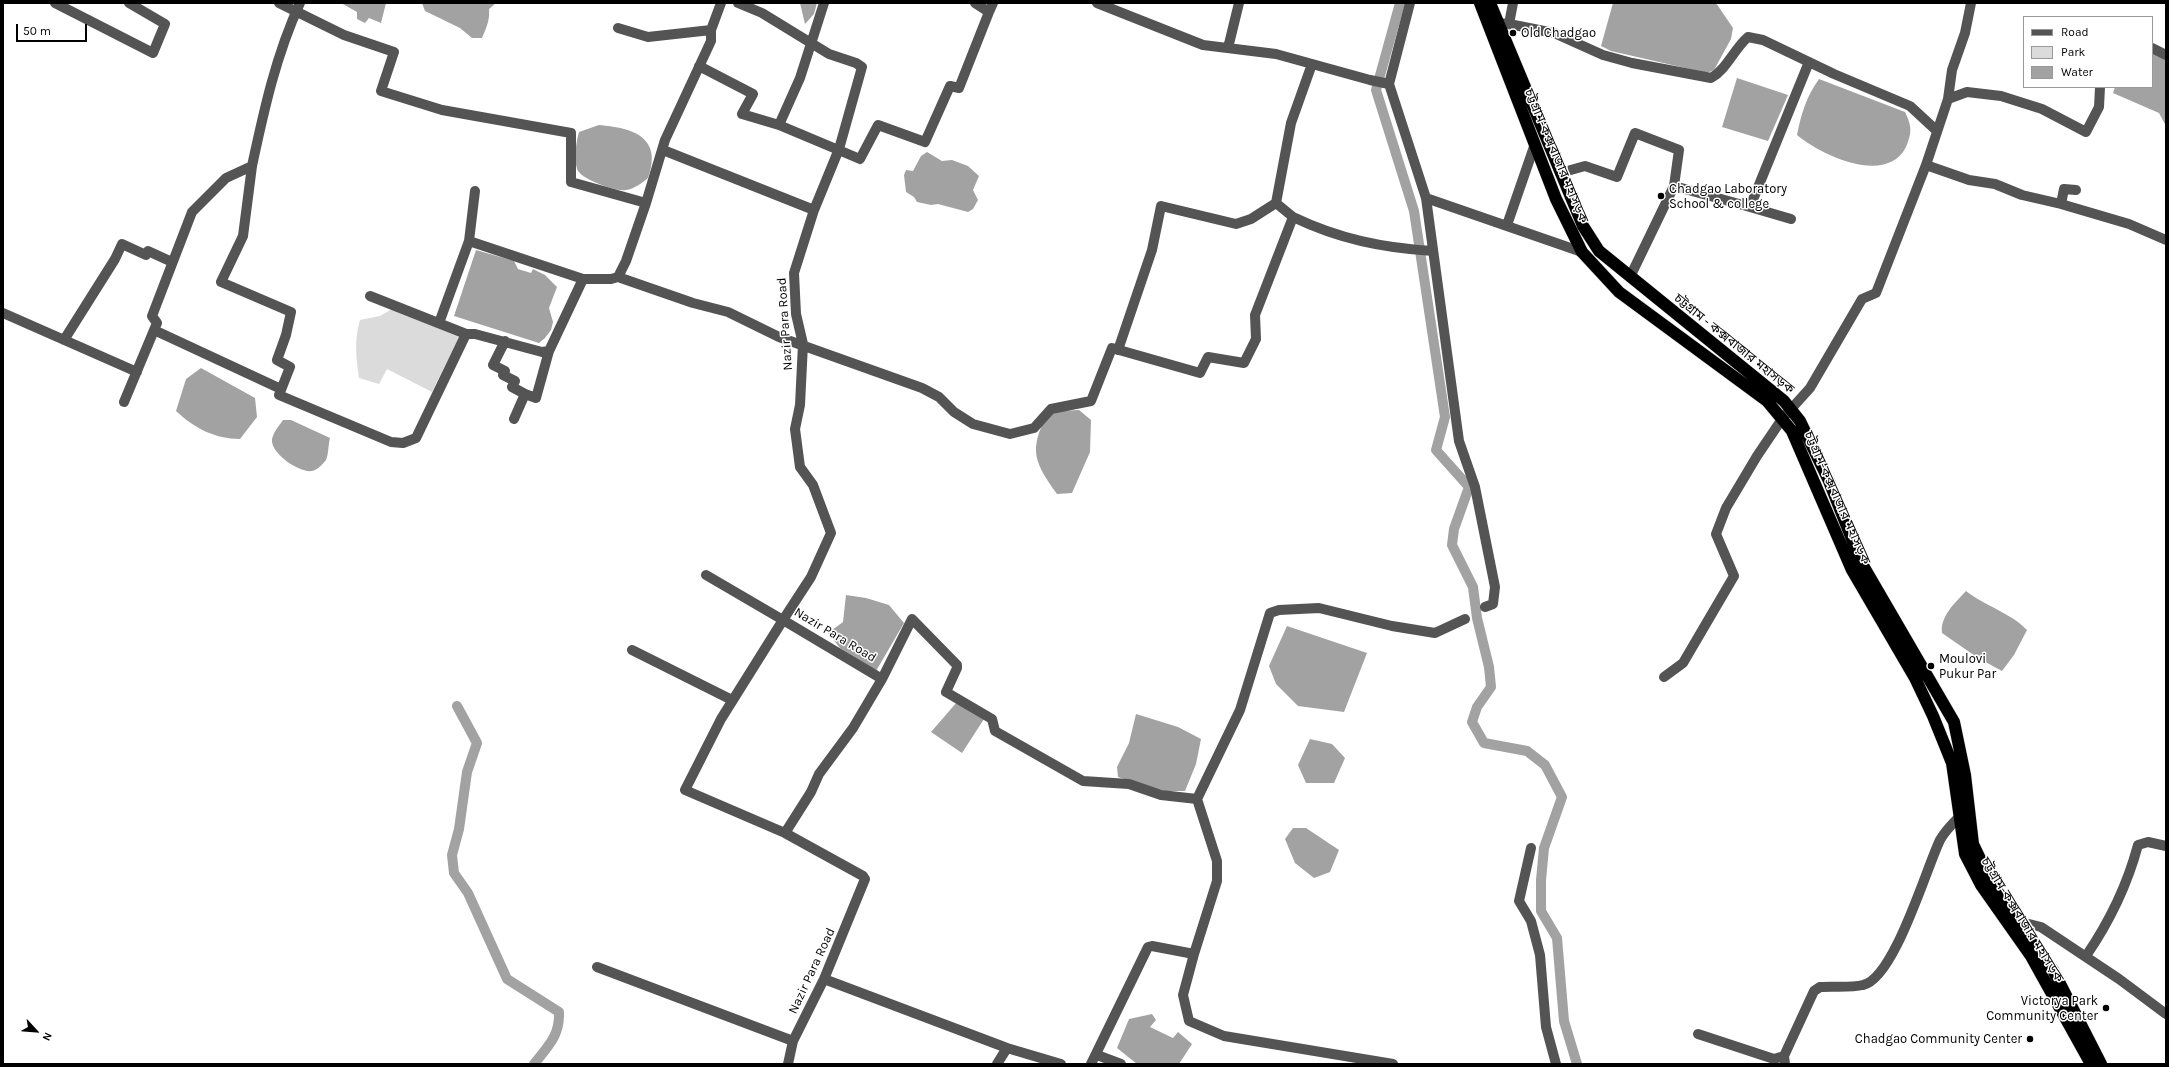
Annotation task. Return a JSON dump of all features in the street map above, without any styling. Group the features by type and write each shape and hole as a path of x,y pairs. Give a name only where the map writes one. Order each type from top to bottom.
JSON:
{"highway":[{"name":"চট্টগ্রাম-কক্সবাজার মহাসড়ক","path":"1480,3 1556,199 1582,252 1619,292 1767,401 1792,431 1852,570 1915,678 1933,716 1952,763 1965,854 1981,885 2002,917 2031,956 2091,1064"},
{"name":"চট্টগ্রাম - কক্সবাজার মহাসড়ক","path":"1490,3 1504,23 1560,173 1583,226 1599,251 1784,401 1800,421 1829,481 1861,562 1954,722 1965,775 1973,844 1997,894 2054,970 2101,1064"}],"street":[{"path":"55,3 153,53 165,24 129,3"},
{"path":"279,3 298,7 344,35 394,52 381,91 442,110 571,133 571,182 646,203"},
{"path":"618,277 626,261 646,203 665,140 711,41 711,30 721,3"},
{"path":"779,125 800,78 824,3"},
{"path":"699,66 753,94 742,114 779,125 860,159 878,125 925,142 950,86 959,88 991,8 975,3"},
{"path":"1097,3 1203,45 1276,54 1389,84"},
{"path":"1228,48 1239,3"},
{"path":"1410,3 1389,84 1426,198 1459,441 1475,487 1495,587 1492,604 1485,607"},
{"path":"1513,3 1504,23 1554,33 1603,55 1696,77 1711,78 1720,73 1739,45 1748,37 1762,40 1808,62 1910,106 1937,131"},
{"path":"1664,677 1683,663 1734,576 1716,534 1719,524 1753,463 1782,419 1810,388 1862,299 1876,293 1926,165 1948,98 1952,70 1971,3"},
{"name":"Nazir Para Road","path":"741,4 762,13 829,54 856,63 862,67 839,149 814,210 794,273 796,314 803,344 800,405 795,430 800,467 813,485 831,533 811,578 783,620 882,679 853,728 832,754 819,774 811,792 785,833 863,876 865,879 824,979 793,1041 788,1064"},
{"path":"298,7 278,58 268,92 252,166 243,236 221,282 291,312 286,335 277,360 290,367 279,395 391,442 404,443 416,438 466,334"},
{"path":"618,28 648,37 711,30"},
{"path":"2153,48 2166,55"},
{"path":"1750,207 1808,62"},
{"path":"1118,350 1152,250 1161,206 1236,224 1251,219 1276,203 1291,123 1312,64"},
{"path":"1948,98 1966,92 2001,96 2042,109 2086,132 2099,107 2100,88"},
{"path":"1560,173 1585,166 1617,177 1635,133 1679,150 1674,186 1630,277"},
{"path":"1507,225 1534,144"},
{"path":"663,150 814,210"},
{"path":"1926,165 1969,180 1995,184 2022,195 2061,204 2128,224 2166,240"},
{"path":"124,402 157,323 152,316 192,212 226,178 252,166"},
{"path":"1674,186 1791,219"},
{"path":"2061,204 2064,189 2076,190"},
{"path":"439,324 469,241 474,191"},
{"path":"1426,198 1582,252"},
{"path":"1276,203 1293,217 1324,231 1389,247 1433,251"},
{"path":"469,241 583,279 611,279 618,277 693,303 728,312 779,337 803,344 922,388 939,397 954,412 973,424 1010,434 1034,428 1051,409 1091,401 1112,348 1200,374 1208,357 1244,363 1256,339 1255,315 1293,217"},
{"path":"64,340 115,259 122,244 146,255 148,251 172,262"},
{"path":"505,341 493,365 505,371 503,375 515,381 512,387 536,398 549,351 583,279"},
{"path":"370,296 466,334 475,334 505,341 542,352 549,351"},
{"path":"3,313 137,372"},
{"path":"154,330 281,388"},
{"path":"514,419 525,394"},
{"path":"706,575 783,620 721,719 685,790 785,833"},
{"path":"1393,1064 1224,1036 1188,1021 1183,995 1217,881 1217,861 1198,799 1208,774 1240,710 1270,613 1279,610 1319,608 1392,626 1436,633 1465,619"},
{"path":"882,679 912,619 957,665 946,692 992,719 994,731 1083,781 1129,784 1161,795 1198,799"},
{"path":"632,650 732,700"},
{"path":"1698,1034 1774,1059 1784,1060 1814,990 1820,986 1864,986 1877,977 1892,954 1921,891 1940,840 1950,826 1959,817"},
{"path":"2086,956 2104,931 2121,897 2138,845 2148,842 2166,846"},
{"path":"1531,848 1519,901 1531,921 1540,955 1546,1027 1556,1064"},
{"path":"2002,917 2041,927 2086,956 2166,1014"},
{"path":"1091,1064 1097,1055 1148,947 1152,946 1194,954"},
{"path":"597,966 793,1041"},
{"path":"824,979 1007,1048 1061,1064"},
{"path":"997,1064 1007,1048"},
{"path":"1097,1055 1121,1064"}],"green space":[{"path":"392,309 459,337 432,392 387,369 379,384 359,378 356,349 360,320 380,316"}],"water":[{"path":"341,3 386,3 381,23 369,18 365,23 357,19 357,12"},
{"path":"422,3 496,3 489,9 488,21 482,38 472,38 460,28 425,11"},
{"path":"800,3 817,3 814,14 805,24"},
{"path":"1613,3 1716,3 1733,28 1731,39 1714,70 1707,73 1611,51 1601,46"},
{"path":"2153,53 2166,58 2166,126 2159,113 2113,93 2115,88 2153,88"},
{"path":"1737,78 1788,95 1768,141 1722,127"},
{"path":"1819,79 1905,112 1909,121 1910,133 1906,147 1897,159 1884,164 1869,166 1853,163 1821,151 1797,135 1805,106"},
{"path":"599,125 611,126 633,132 642,137 648,144 652,164 648,178 641,184 626,190 615,189 591,181 577,169 576,145 579,132"},
{"path":"927,152 942,161 952,160 968,166 979,176 973,190 978,200 973,209 968,212 938,204 931,205 917,202 914,197 906,192 904,175 906,170 913,171 921,156"},
{"path":"476,250 514,261 518,269 531,273 533,269 545,275 557,287 549,308 553,322 551,330 539,343 454,316"},
{"path":"201,368 255,398 257,417 240,439 214,435 190,423 176,411 186,379"},
{"path":"1079,410 1091,420 1090,452 1072,493 1057,494 1043,474 1039,465 1036,448 1037,438 1047,415 1062,411"},
{"path":"283,420 291,420 330,438 328,455 322,465 312,471 306,471 286,461 280,456 273,444 272,439 275,431"},
{"path":"1966,591 2006,614 2027,630 2014,655 2002,671 1978,658 1942,633 1943,621 1946,615"},
{"path":"846,595 866,598 889,605 904,623 876,671 840,648 828,633 843,622"},
{"path":"1287,626 1367,653 1344,712 1298,706 1276,684 1269,666"},
{"path":"957,702 984,719 962,753 931,732"},
{"path":"1136,714 1178,727 1201,739 1196,764 1185,791 1165,791 1118,777 1117,767 1129,743"},
{"path":"1310,739 1332,744 1345,758 1334,783 1306,783 1298,765"},
{"path":"1293,828 1306,828 1339,850 1330,872 1314,878 1295,863 1285,839"},
{"path":"1152,1014 1156,1020 1150,1027 1173,1038 1178,1032 1192,1044 1179,1064 1137,1064 1117,1048 1129,1019"}],"waterway":[{"path":"1400,3 1376,90 1414,211 1445,417 1436,450 1469,487 1454,529 1452,545 1473,587 1477,618 1489,667 1491,687 1477,707 1472,722 1484,743 1527,751 1545,765 1562,797 1544,848 1541,880 1541,911 1557,938 1564,1021 1577,1064"},
{"path":"457,706 477,743 467,772 459,829 452,855 454,873 468,893 507,979 559,1012 559,1020 555,1034 534,1064"}],"place":[{"name":"Old Chadgao","path":"1513,33"},
{"name":"Chadgao Laboratory School & college","path":"1661,196"},
{"name":"Moulovi Pukur Par","path":"1931,666"},
{"name":"Victorya Park Community Center","path":"2106,1008"},
{"name":"Chadgao Community Center","path":"2030,1039"}]}
